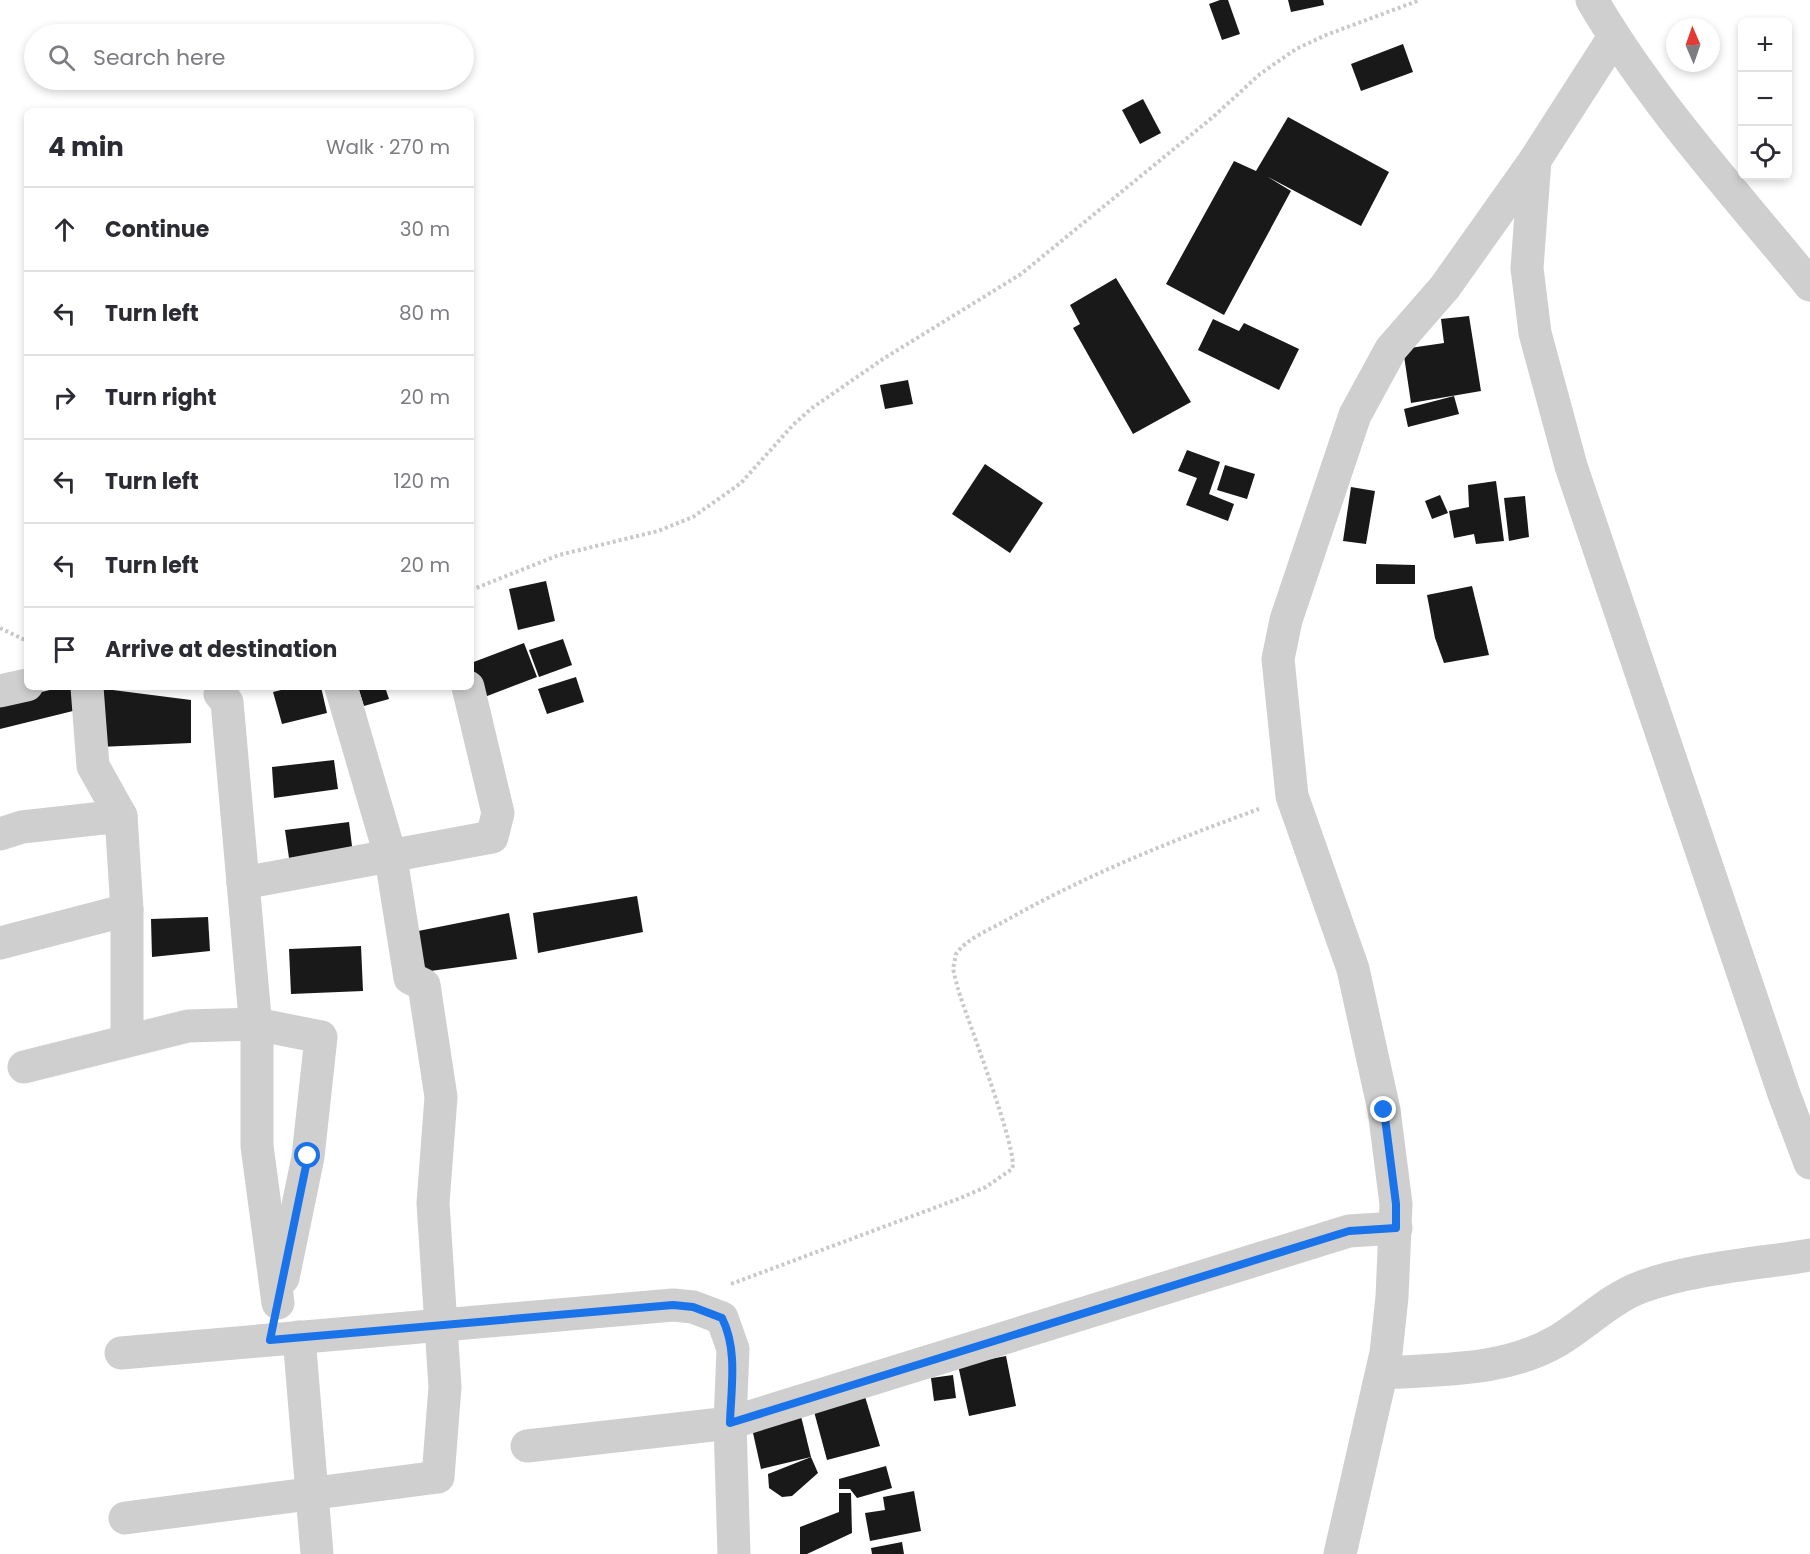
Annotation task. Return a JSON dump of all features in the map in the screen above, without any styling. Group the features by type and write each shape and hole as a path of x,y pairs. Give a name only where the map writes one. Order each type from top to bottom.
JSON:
{"street":[{"path":"1592,0 1614,37 1686,134 1810,285"},
{"path":"1340,1554 1382,1373 1392,1297 1396,1204 1384,1110 1353,969 1292,796 1278,658 1286,620 1355,415 1391,349 1445,287 1535,160 1614,37"},
{"path":"1535,160 1527,268 1535,333 1571,466 1784,1094 1810,1163"},
{"path":"0,692 24,686"},
{"path":"87,690 93,766 121,816 127,910 127,1040"},
{"path":"125,1518 438,1477 445,1387 443,1324 433,1203 441,1097 424,984 410,978 391,858 341,690"},
{"path":"243,884 391,858 492,837 498,813 469,690"},
{"path":"220,694 227,702 256,1024 257,1146 278,1303 311,1494 318,1554"},
{"path":"0,834 22,827 121,816"},
{"path":"0,943 127,910"},
{"path":"24,1067 188,1026 256,1024 321,1037 308,1156 278,1303"},
{"path":"527,1446 730,1423 1349,1231 1396,1228"},
{"path":"1382,1373 1490,1367 1515,1361 1558,1340 1617,1299 1643,1286 1676,1277 1810,1255"},
{"path":"121,1353 673,1305 710,1313 722,1318 733,1349 730,1423 734,1554 728,1554"}],"path":[{"path":"474,589 559,555 658,531 693,517 741,483 812,408 883,359 1021,274 1204,124 1260,74 1296,49 1326,35 1420,0"},
{"path":"0,628 24,640"},
{"path":"710,1313 722,1292 741,1278 958,1199 986,1186 1014,1167 1014,1157 1007,1132 969,1027 956,979 953,960 960,948 1051,894 1125,860 1292,796"}],"building":[{"path":"1228,0 1240,34 1222,40 1209,4"},
{"path":"1288,0 1323,0 1324,5 1291,12"},
{"path":"1403,44 1413,72 1361,91 1351,64"},
{"path":"1143,99 1161,133 1140,144 1122,110"},
{"path":"1288,117 1389,172 1361,226 1268,177 1291,191 1224,315 1166,284 1234,161 1256,171"},
{"path":"1116,278 1191,402 1133,434 1073,328 1080,324 1070,305"},
{"path":"1469,316 1481,391 1411,403 1403,349 1444,343 1441,319"},
{"path":"1213,319 1239,331 1244,323 1299,349 1279,390 1198,350"},
{"path":"908,380 913,404 885,409 880,385"},
{"path":"1454,396 1459,414 1408,427 1404,409"},
{"path":"1187,450 1220,462 1209,494 1234,504 1228,521 1186,505 1197,478 1178,471"},
{"path":"985,464 1043,503 1010,553 952,514"},
{"path":"1225,465 1255,474 1247,499 1217,490"},
{"path":"1496,481 1504,541 1476,544 1474,534 1454,538 1449,511 1469,507 1468,485"},
{"path":"1351,487 1375,491 1366,544 1343,541"},
{"path":"1440,495 1448,513 1432,519 1425,501"},
{"path":"1525,496 1529,537 1509,541 1504,498"},
{"path":"1376,564 1415,565 1415,584 1376,584"},
{"path":"546,581 555,621 518,630 509,589"},
{"path":"1472,586 1489,655 1444,663 1435,638 1427,595"},
{"path":"563,639 572,665 539,677 529,650"},
{"path":"524,643 537,677 482,698 474,673 474,662"},
{"path":"576,677 584,702 547,714 538,689"},
{"path":"50,690 72,690 77,710 0,729 0,702"},
{"path":"97,690 191,700 191,743 99,747"},
{"path":"322,690 327,713 282,724 273,692"},
{"path":"359,690 386,690 389,699 364,706"},
{"path":"334,760 338,789 274,798 272,767"},
{"path":"349,822 353,854 290,865 285,830"},
{"path":"637,896 643,932 538,953 533,913"},
{"path":"509,913 517,959 416,973 408,933"},
{"path":"208,917 210,951 152,957 151,919"},
{"path":"361,946 363,991 291,994 289,949"},
{"path":"1006,1356 1016,1406 969,1416 958,1365"},
{"path":"953,1375 956,1398 934,1401 931,1378"},
{"path":"863,1390 880,1446 827,1460 812,1404"},
{"path":"800,1412 811,1457 761,1469 751,1424"},
{"path":"811,1457 818,1473 792,1496 782,1497 769,1488 768,1474"},
{"path":"886,1466 892,1488 857,1498 850,1489 839,1489 839,1479"},
{"path":"914,1491 921,1531 870,1541 865,1513 885,1510 883,1497"},
{"path":"839,1493 851,1493 852,1533 807,1554 800,1554 800,1527 839,1512"},
{"path":"902,1542 904,1554 872,1554 871,1548"}],"route":[{"path":"308,1156 270,1340 673,1305 693,1307 722,1318 728,1330 733,1349 730,1423 1349,1231 1396,1228 1396,1204 1384,1110"}]}
